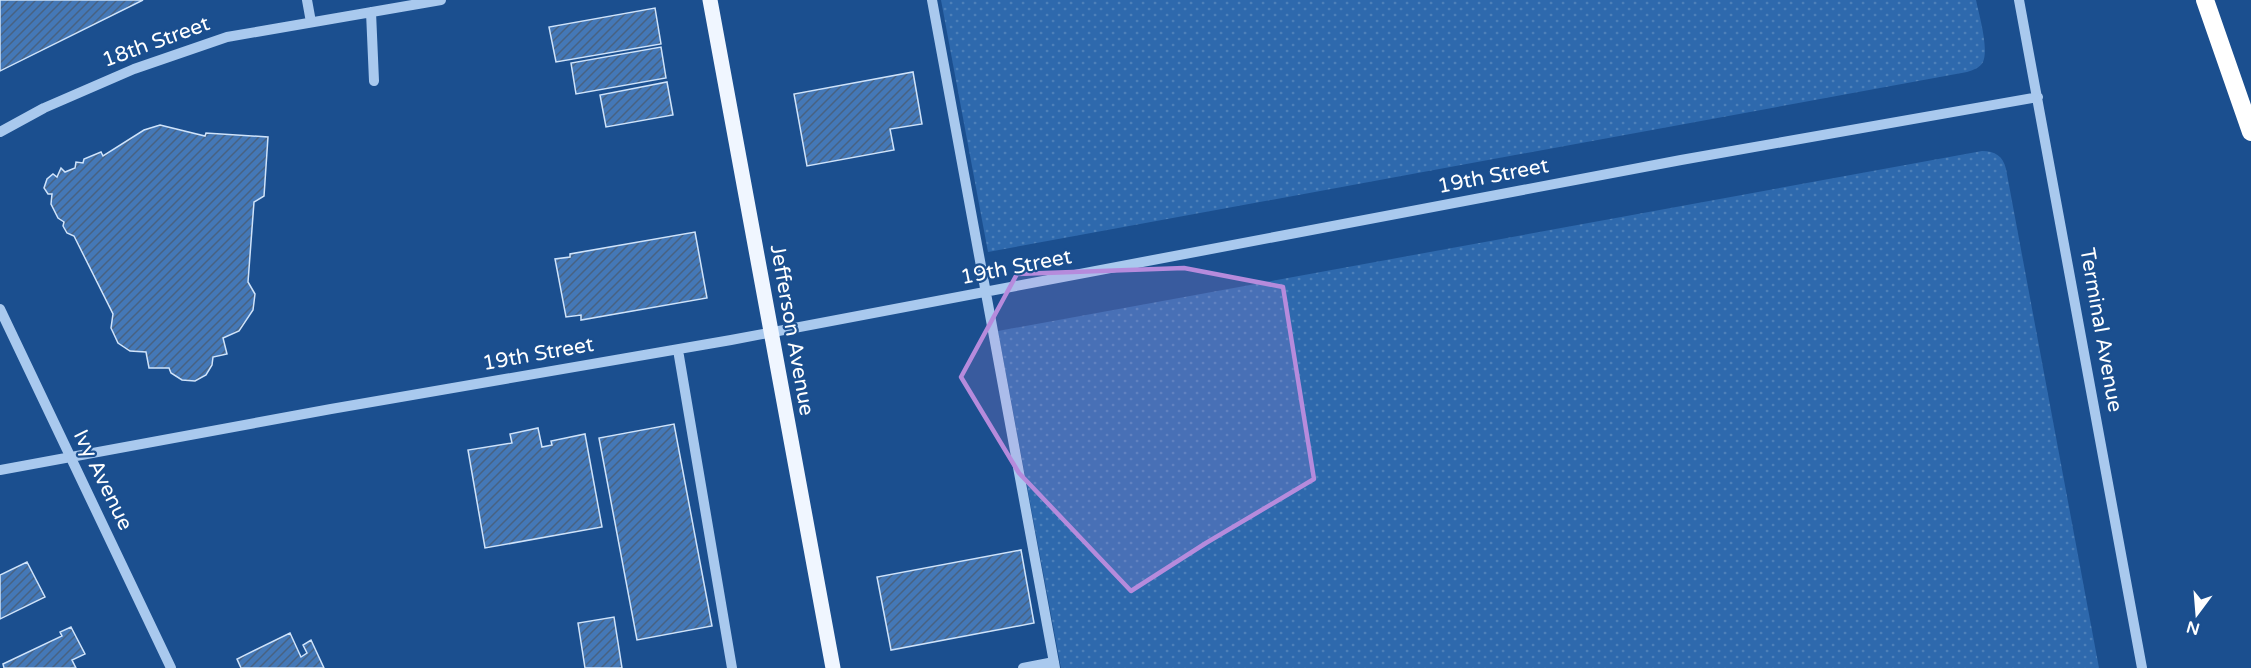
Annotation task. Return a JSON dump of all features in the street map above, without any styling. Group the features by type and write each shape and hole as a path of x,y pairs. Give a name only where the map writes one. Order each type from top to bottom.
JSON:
{"highway":[{"path":"2205,0 2251,132"}],"main road":[{"name":"Jefferson Avenue","path":"710,0 833,668"}],"street":[{"path":"307,0 311,22"},
{"name":"18th Street","path":"0,132 44,108 134,69 227,37 441,0"},
{"path":"932,0 1055,665 1023,668"},
{"name":"Terminal Avenue","path":"2019,0 2142,668"},
{"path":"371,12 374,81"},
{"name":"19th Street","path":"0,470 331,409 678,350 1681,160 2038,97"},
{"name":"Ivy Avenue","path":"0,309 171,668"},
{"path":"678,350 732,668"}],"highlighted area":[{"path":"1184,268 1283,287 1314,479 1131,591 1019,473 961,377 1017,274"}],"shaded area":[{"path":"941,0 1976,0 1983,31 1985,56 1980,66 1967,72 988,252"},
{"path":"1982,151 1998,155 2006,169 2099,668 1061,668 998,331"}],"building":[{"path":"0,0 143,0 0,71"},
{"path":"655,8 661,44 556,62 549,27"},
{"path":"661,47 666,78 576,94 571,63"},
{"path":"913,72 922,124 890,129 894,150 807,166 794,94"},
{"path":"667,82 673,115 606,127 600,95"},
{"path":"160,125 205,136 206,133 268,137 264,196 254,202 248,282 255,294 253,310 239,331 223,338 227,354 213,357 212,365 206,375 195,381 182,380 171,373 169,368 149,368 146,352 130,351 118,343 111,328 113,314 74,236 67,233 63,226 64,222 58,218 51,204 52,194 48,194 44,188 47,179 53,174 57,177 61,168 65,172 75,168 76,162 83,163 84,159 101,152 103,156 144,130"},
{"path":"695,232 707,298 581,320 581,315 566,317 555,259 570,257 570,254"},
{"path":"674,424 712,626 637,640 599,438"},
{"path":"538,428 542,447 552,445 551,441 585,434 602,527 485,548 468,450 512,443 510,434"},
{"path":"1021,550 1034,623 891,650 877,577"},
{"path":"27,562 45,597 0,619 0,575"},
{"path":"614,617 622,668 585,668 578,623"},
{"path":"71,627 85,654 72,660 76,668 4,668 3,664 62,636 60,632"},
{"path":"290,633 301,657 307,653 303,645 311,640 324,668 241,668 237,659"}]}
